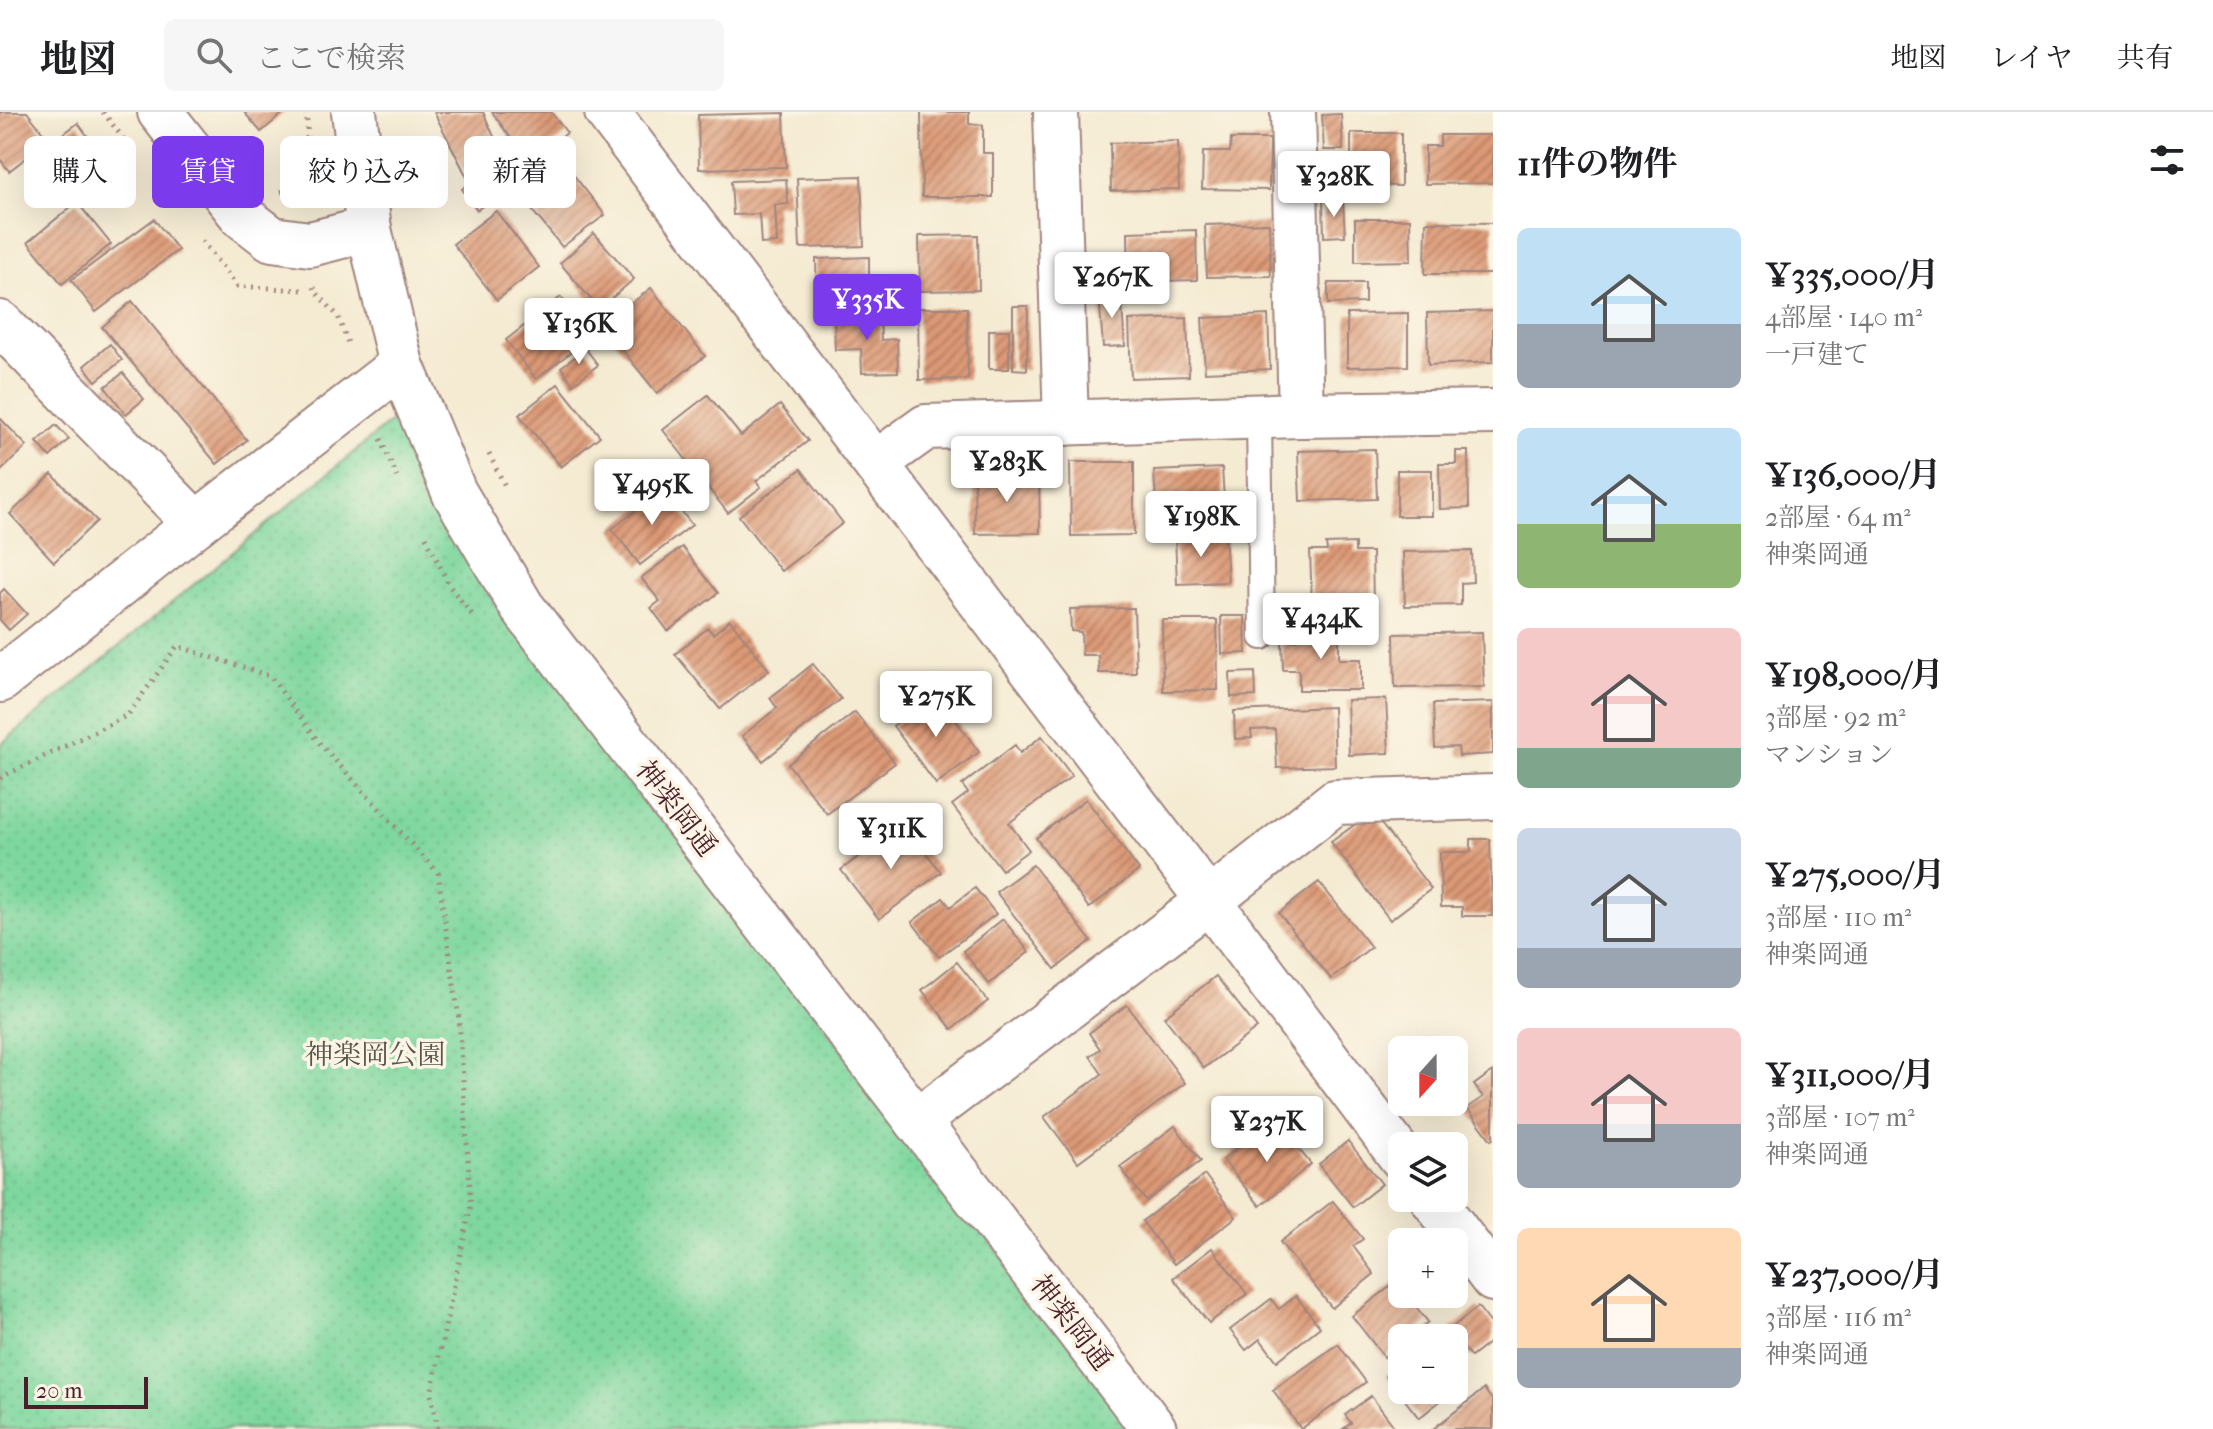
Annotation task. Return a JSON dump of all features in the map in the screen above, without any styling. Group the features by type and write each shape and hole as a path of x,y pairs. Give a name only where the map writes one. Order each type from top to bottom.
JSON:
{"street":[{"path":"160,112 242,216 272,239 310,244 369,229"},
{"name":"神楽岡通","path":"354,112 369,229 401,365 454,492 522,607 1154,1429"},
{"path":"607,112 1388,1139"},
{"path":"1056,112 1066,423"},
{"path":"1280,416 1293,112"},
{"path":"0,323 196,524"},
{"path":"0,680 401,365"},
{"path":"876,463 926,427 1493,412"},
{"path":"917,1121 1335,802 1493,797"},
{"path":"1443,1212 1493,1279"}],"lane":[{"path":"1262,637 1280,416"}],"path":[{"path":"484,445 512,501"},
{"path":"0,778 128,715 177,646 270,676 321,745 438,873 459,1019 471,1205 431,1394 438,1429"}],"green space":[{"name":"神楽岡公園","path":"407,408 474,570 1135,1429 0,1429 0,745"}],"building":[{"path":"0,112 27,112 46,136 24,136 24,159 9,171 0,159"},
{"path":"244,112 285,112 261,132"},
{"path":"434,112 483,112 494,136 464,136 464,171"},
{"path":"492,112 551,112 567,133 563,136 509,136"},
{"path":"921,112 969,112 969,124 983,125 983,153 993,153 993,197 922,197"},
{"path":"784,113 786,167 699,169 698,115"},
{"path":"1341,114 1343,150 1324,150 1322,115"},
{"path":"78,123 88,136 61,136"},
{"path":"1351,133 1401,133 1401,186 1351,185"},
{"path":"1440,135 1493,135 1493,183 1425,184 1425,146 1440,146"},
{"path":"1231,139 1270,139 1269,190 1202,189 1203,152 1230,152"},
{"path":"1178,141 1179,189 1111,191 1110,143"},
{"path":"861,176 864,246 800,248 797,178"},
{"path":"576,178 605,215 562,247 530,208 576,208"},
{"path":"786,179 788,204 775,205 777,243 761,244 759,214 733,215 731,181"},
{"path":"1343,200 1345,236 1324,237 1323,201"},
{"path":"70,208 82,208 111,244 62,284 28,242"},
{"path":"496,211 539,267 497,300 453,244"},
{"path":"154,219 178,250 96,312 71,280"},
{"path":"1355,219 1410,219 1411,261 1355,262"},
{"path":"1426,222 1493,223 1493,274 1425,274"},
{"path":"1269,223 1271,276 1207,277 1205,225"},
{"path":"1196,230 1197,280 1129,282 1128,232"},
{"path":"594,233 634,279 599,309 560,263"},
{"path":"978,235 979,290 920,291 919,236"},
{"path":"869,257 869,277 890,277 891,304 817,306 816,259"},
{"path":"1328,283 1365,283 1365,303 1328,304"},
{"path":"651,288 705,356 657,393 603,326"},
{"path":"1121,293 1125,346 1103,347 1099,294"},
{"path":"561,297 592,336 536,379 506,340"},
{"path":"132,301 247,440 217,464 102,327"},
{"path":"1013,306 1028,306 1027,370 1013,369"},
{"path":"918,308 967,308 968,379 919,380"},
{"path":"1493,311 1493,362 1428,365 1427,313"},
{"path":"880,313 881,340 897,339 898,372 862,373 861,349 835,350 834,315"},
{"path":"1408,313 1408,366 1347,367 1347,314"},
{"path":"1268,315 1270,369 1205,372 1202,318"},
{"path":"1187,318 1189,376 1131,378 1129,320"},
{"path":"989,330 1009,330 1009,369 989,369"},
{"path":"110,344 122,360 96,381 84,366"},
{"path":"586,349 598,365 573,384 561,367"},
{"path":"123,373 144,399 126,414 105,387"},
{"path":"558,384 600,436 561,467 519,415"},
{"path":"708,395 741,436 780,405 808,441 756,481 761,487 728,513 663,430"},
{"path":"0,418 27,446 0,472"},
{"path":"56,425 69,439 50,457 37,442"},
{"path":"1375,449 1377,499 1300,501 1298,451"},
{"path":"1456,451 1468,451 1469,508 1440,509 1439,464 1456,464"},
{"path":"1070,462 1134,462 1134,535 1071,536"},
{"path":"1222,468 1225,515 1157,519 1154,471"},
{"path":"801,469 843,523 781,571 739,516"},
{"path":"1397,470 1432,470 1432,516 1397,516"},
{"path":"52,474 97,521 54,562 10,514"},
{"path":"1039,474 1040,533 975,534 974,475"},
{"path":"664,489 692,525 640,565 612,529"},
{"path":"1225,533 1228,582 1177,584 1175,535"},
{"path":"1355,543 1355,552 1372,552 1373,604 1312,606 1310,551 1327,551 1326,544"},
{"path":"682,547 718,593 668,631 651,608 660,601 641,578"},
{"path":"1472,551 1473,582 1461,583 1461,605 1405,606 1403,552"},
{"path":"4,589 27,614 9,630 0,620 0,593"},
{"path":"1134,608 1136,673 1099,673 1098,655 1082,655 1081,632 1071,631 1070,609"},
{"path":"1221,616 1245,616 1246,653 1222,654"},
{"path":"730,620 769,670 720,709 675,654 708,628 713,634"},
{"path":"1162,620 1217,620 1218,690 1163,691"},
{"path":"1298,626 1339,627 1339,659 1361,659 1361,690 1299,690 1299,670 1283,670 1282,640 1298,640"},
{"path":"1482,632 1484,687 1395,688 1394,634"},
{"path":"813,664 841,699 763,761 742,736 777,708 770,698"},
{"path":"1255,672 1256,696 1231,697 1230,673"},
{"path":"936,693 979,752 936,784 893,726"},
{"path":"1386,699 1389,753 1349,755 1347,700"},
{"path":"1493,702 1493,754 1459,756 1458,747 1435,748 1433,704"},
{"path":"1333,707 1335,766 1277,768 1275,729 1251,730 1252,738 1235,739 1234,711"},
{"path":"855,712 895,763 827,814 788,764"},
{"path":"1042,736 1072,776 1009,823 1029,850 1002,870 952,805 968,793 962,785 1015,745 1020,753"},
{"path":"1086,799 1139,870 1089,908 1036,838"},
{"path":"1372,812 1431,889 1390,920 1331,842"},
{"path":"903,823 941,872 879,919 841,870"},
{"path":"1471,839 1490,839 1492,916 1462,916 1462,907 1441,907 1440,852 1471,852"},
{"path":"1033,865 1091,941 1055,969 996,892"},
{"path":"1319,882 1371,947 1331,979 1279,913"},
{"path":"975,888 996,914 939,957 912,922 943,898 950,907"},
{"path":"1003,919 1029,952 989,984 963,951"},
{"path":"957,962 988,1001 952,1029 922,990"},
{"path":"1216,976 1257,1028 1204,1068 1164,1017"},
{"path":"1127,1005 1185,1083 1078,1162 1044,1117 1102,1074 1090,1056 1100,1049 1089,1033"},
{"path":"1493,1071 1491,1140 1468,1109 1483,1097 1474,1085"},
{"path":"1175,1126 1201,1161 1146,1201 1120,1167"},
{"path":"1263,1127 1272,1140 1284,1131 1311,1164 1260,1206 1223,1160"},
{"path":"1348,1141 1382,1184 1353,1207 1319,1164"},
{"path":"1205,1175 1236,1217 1174,1264 1142,1221"},
{"path":"1333,1201 1363,1239 1353,1246 1374,1274 1332,1308 1280,1242"},
{"path":"1212,1248 1247,1294 1209,1323 1173,1278"},
{"path":"1388,1288 1388,1308 1417,1308 1428,1322 1388,1324 1388,1354 1384,1357 1352,1316"},
{"path":"1296,1296 1320,1327 1277,1361 1260,1339 1246,1350 1230,1330 1271,1299 1279,1309"},
{"path":"1478,1307 1493,1326 1493,1340 1471,1357 1468,1353 1468,1324 1457,1324"},
{"path":"1338,1344 1366,1382 1301,1429 1273,1390"},
{"path":"1484,1389 1493,1401 1493,1429 1433,1429 1468,1404"},
{"path":"1371,1396 1396,1429 1343,1429 1351,1423 1345,1415"},
{"path":"1408,1404 1436,1404 1419,1418"}]}
